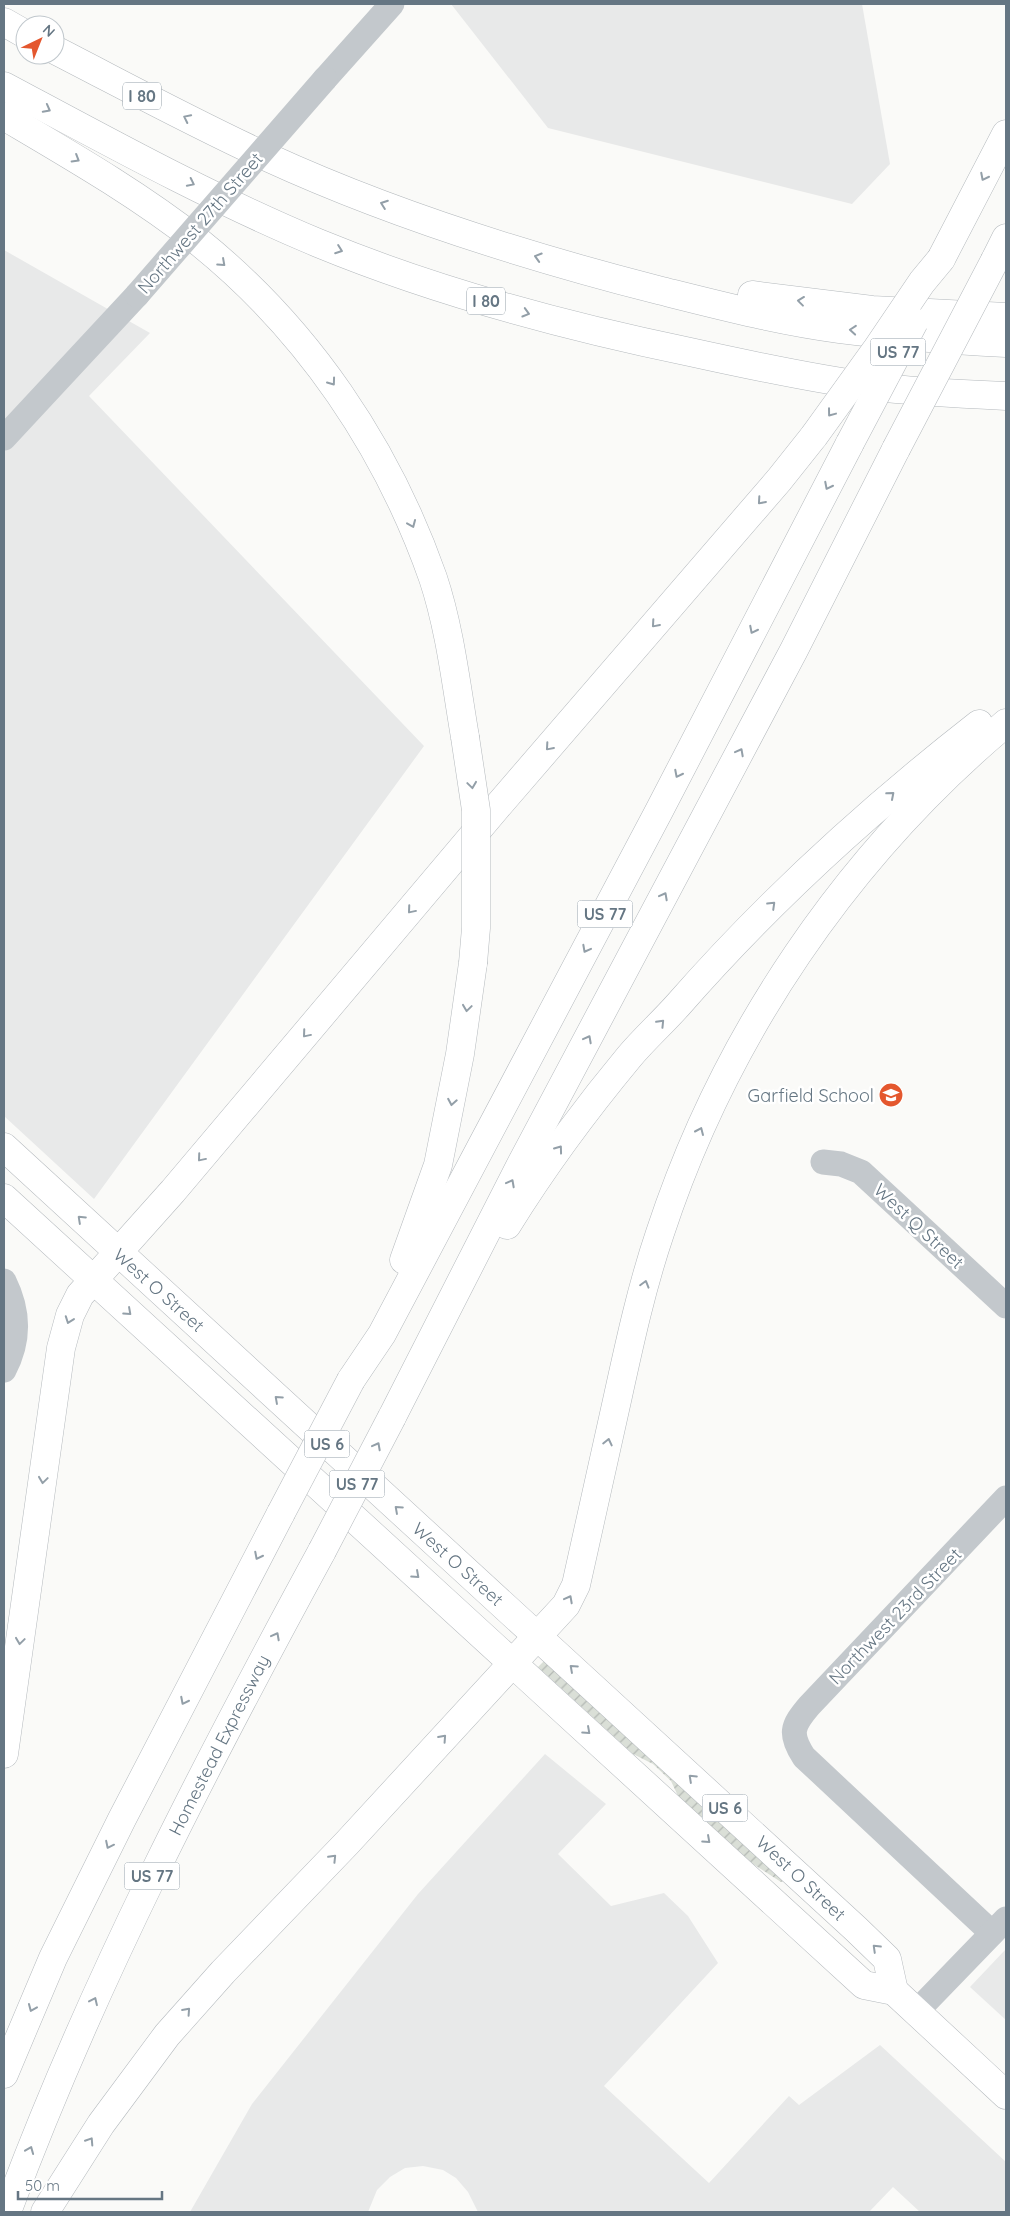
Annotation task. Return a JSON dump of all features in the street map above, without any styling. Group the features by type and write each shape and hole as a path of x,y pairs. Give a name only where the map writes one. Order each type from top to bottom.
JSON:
{"main road":[{"path":"4,22 15,28"},
{"name":"I 80","path":"65,55 174,112 267,157 354,193 423,218 584,271 725,307 839,329 1006,343"},
{"name":"I 80","path":"4,86 123,150 243,209 319,243 417,279 527,314 648,344 864,386 1006,396"},
{"path":"4,116 134,196 198,242 244,282 288,327 332,381 361,424 391,479 413,525 443,612 476,810 476,928 473,962 460,1054 438,1165 411,1242 351,1380"},
{"name":"US 77","path":"4,2074 58,1950 122,1819 351,1380 382,1334 600,924 932,287 941,259 1006,134"},
{"path":"397,1407 516,1174 794,650 896,449 1001,249"},
{"path":"4,1754 61,1348 66,1328 76,1303 92,1279 180,1183 504,800 779,480 814,436 865,366 922,282 941,259"},
{"path":"584,271 872,310 1006,317"},
{"name":"US 77","path":"397,1407 530,1190 604,1088 630,1056 767,909 841,838 918,772 1006,704"},
{"path":"45,2212 101,2124 167,2035 223,1972 347,1843 566,1605 576,1585 638,1308 663,1224 684,1166 713,1100 749,1030 790,964 832,905 877,850 930,792 1006,723"},
{"name":"West O Street","path":"4,1147 538,1636 887,1959 894,1991 864,1985 4,1198"},
{"name":"Homestead Expressway","path":"7,2212 78,2035 142,1898 216,1748 397,1407"},
{"path":"894,1991 1006,2095"}],"street":[{"name":"Northwest 27th Street","path":"4,438 137,295 392,4"},
{"name":"West Q Street","path":"823,1162 841,1164 861,1172 1006,1306"},
{"path":"4,1282 12,1299 16,1320 15,1343 4,1370"},
{"name":"Northwest 23rd Street","path":"999,1926 804,1757 794,1739 796,1722 809,1706 1006,1498"},
{"path":"916,2012 950,1974 999,1926"}],"shaded area":[{"path":"451,4 862,4 890,164 852,204 548,128"},
{"path":"4,250 150,333 89,396 424,746 94,1199 4,1116"},
{"path":"544,1661 784,1881 781,1882 753,1864 678,1796 671,1781 653,1764 633,1754 538,1667"},
{"path":"545,1754 606,1804 558,1854 611,1906 664,1893 688,1916 718,1963 604,2086 709,2183 789,2096 799,2105 880,2045 1006,2162 1006,2212 920,2212 893,2187 869,2212 478,2212 468,2192 456,2178 443,2170 423,2166 405,2168 390,2177 377,2190 368,2212 190,2212 252,2104 418,1894"},
{"path":"1006,1949 1006,2020 970,1987"}],"place":[{"name":"Garfield School","path":"891,1095"}]}
